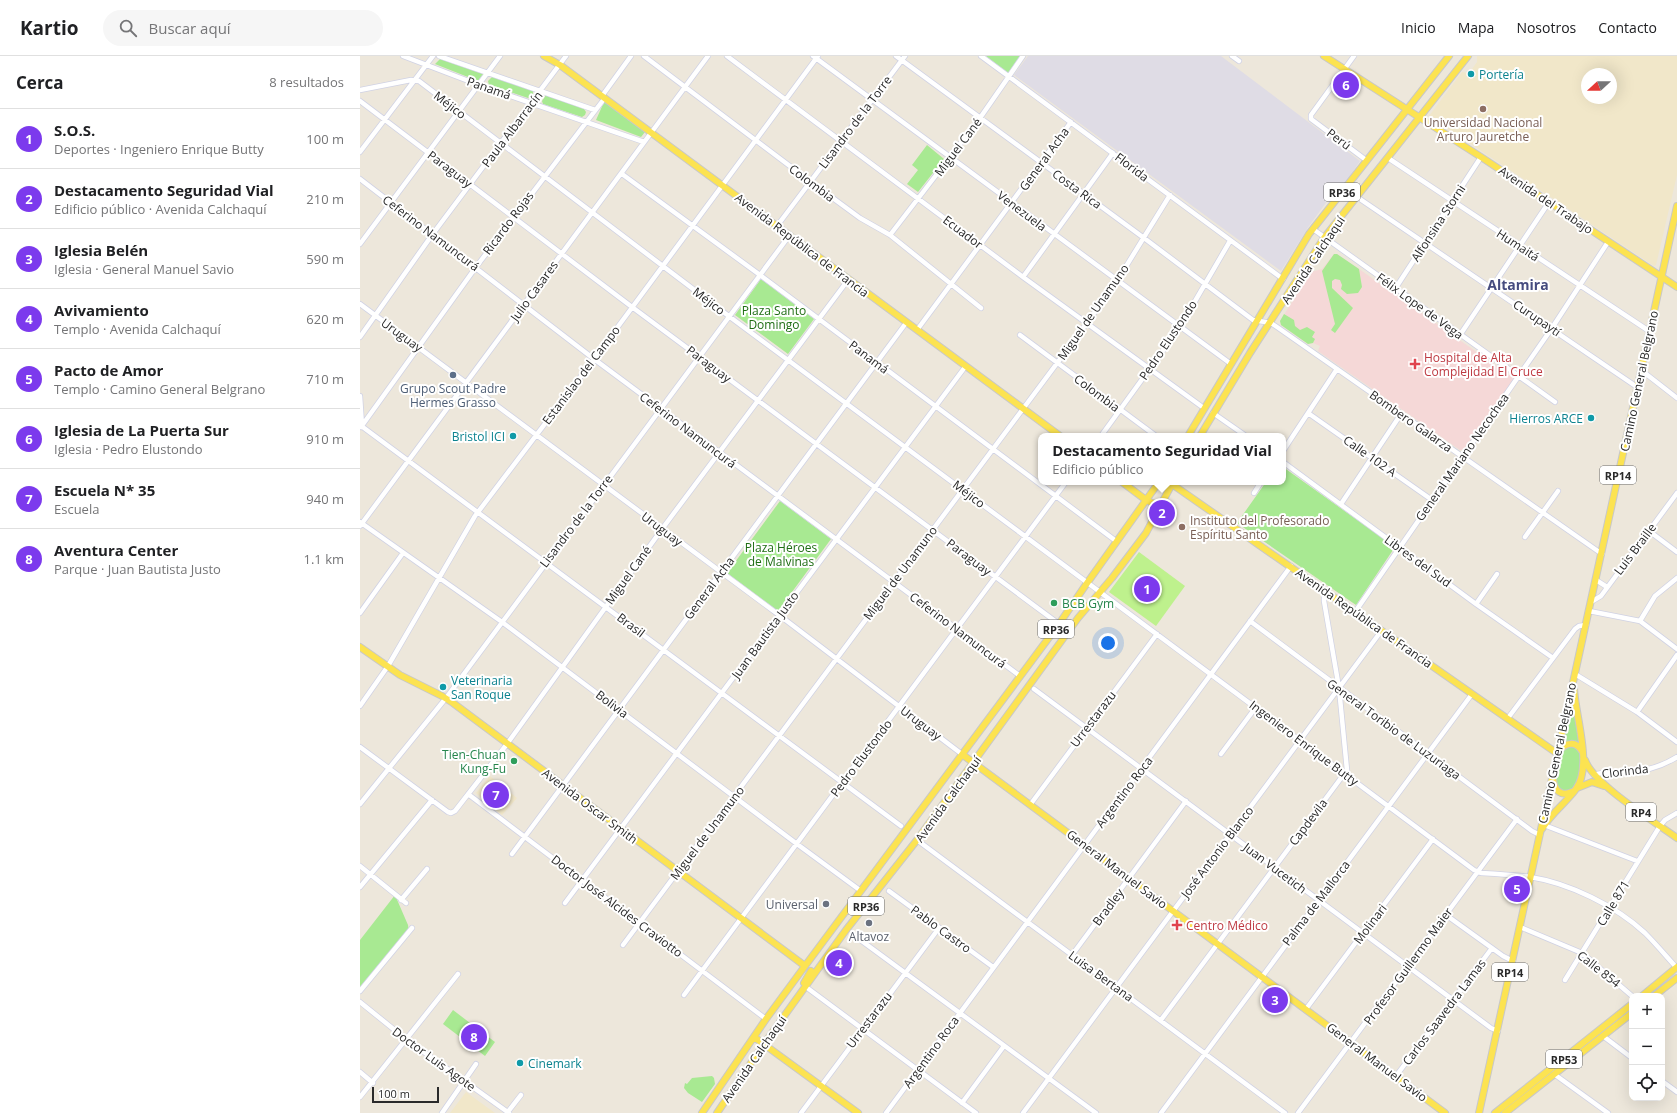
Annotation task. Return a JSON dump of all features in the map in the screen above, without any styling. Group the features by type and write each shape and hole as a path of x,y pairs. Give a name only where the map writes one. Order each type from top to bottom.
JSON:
{"main road":[{"name":"Avenida República de Francia","path":"544,56 560,65 906,323 918,330 965,367 1056,433"},
{"name":"Avenida del Trabajo","path":"1324,56 1481,157 1677,287"},
{"name":"Avenida Calchaquí","path":"1190,433 1313,230 1366,160 1408,110 1449,56"},
{"name":"Avenida Calchaquí","path":"1202,433 1324,238 1388,158 1417,116 1468,56"},
{"name":"Camino General Belgrano","path":"1479,1113 1677,206"},
{"path":"1126,485 1146,500 1161,507"},
{"name":"Avenida Calchaquí","path":"702,1113 766,1019 1059,624 1157,485"},
{"name":"Avenida Calchaquí","path":"718,1113 751,1069 750,1064 806,987 813,972 917,840 1078,618 1101,592 1146,533 1161,507 1170,485"},
{"name":"Avenida República de Francia","path":"1174,485 1472,694 1559,752"},
{"name":"Avenida Oscar Smith","path":"360,647 409,680 446,698 805,966"},
{"name":"Camino General Belgrano","path":"1540,833 1544,825 1575,790 1581,776 1584,755 1575,695 1575,674"},
{"path":"1559,752 1564,746 1572,744 1578,746 1584,755"},
{"name":"General Manuel Savio","path":"962,755 1263,976 1445,1113"},
{"name":"RP4","path":"1584,755 1589,769 1605,786 1677,838"},
{"path":"1553,779 1555,788 1565,794 1592,782 1605,786"},
{"path":"1646,993 1677,967"},
{"path":"783,1017 813,972"},
{"path":"1658,993 1677,978"},
{"name":"RP53","path":"1495,1113 1629,1006"},
{"name":"RP53","path":"1505,1113 1629,1015"},
{"path":"754,1037 858,1113"},
{"path":"740,1058 750,1064"}],"street":[{"name":"Panamá","path":"403,56 479,85 532,102 644,142"},
{"path":"360,152 433,56"},
{"name":"Panamá","path":"439,56 595,110"},
{"path":"360,244 389,203 500,56"},
{"name":"Paula Albarracín","path":"360,337 432,235 566,56"},
{"name":"Ricardo Rojas","path":"361,427 476,267 595,110 631,56"},
{"name":"Colombia","path":"644,56 860,218 890,235 981,308"},
{"name":"Julio Casares","path":"361,524 708,56"},
{"name":"Ecuador","path":"728,56 1023,277 1201,406"},
{"name":"Costa Rica","path":"896,56 903,58 980,118 1253,320 1258,320"},
{"name":"Florida","path":"981,56 1283,279"},
{"name":"Miguel Cané","path":"890,235 980,118 1023,56"},
{"path":"1232,56 1239,61"},
{"path":"1345,70 1354,56"},
{"name":"Estanislao del Campo","path":"360,706 388,666 478,511 594,359 786,100 816,57"},
{"name":"Venezuela","path":"816,57 1011,203 1231,364"},
{"name":"Lisandro de la Torre","path":"777,226 903,58"},
{"name":"Perú","path":"1345,70 1311,116 1311,119 1366,160"},
{"path":"360,90 415,80"},
{"name":"Méjico","path":"415,80 730,317 1088,582"},
{"name":"Paraguay","path":"360,101 514,216 632,307 1059,624"},
{"name":"General Acha","path":"918,330 950,284 1071,122"},
{"path":"1023,277 1113,154"},
{"name":"Alfonsina Storni","path":"1395,289 1481,157"},
{"name":"Humaitá","path":"1388,158 1649,331"},
{"name":"Panamá","path":"622,174 1038,483"},
{"name":"Ceferino Namuncurá","path":"360,179 389,203 476,267 524,306 594,359 1020,676"},
{"name":"Miguel de Unamuno","path":"623,945 1087,323 1117,281 1170,195"},
{"name":"Curupaytí","path":"1357,197 1637,386"},
{"path":"1460,335 1549,202"},
{"name":"Félix Lope de Vega","path":"1313,230 1555,402"},
{"name":"Lisandro de la Torre","path":"360,804 446,698 789,236"},
{"name":"Pedro Elustondo","path":"1103,433 1180,327 1230,241"},
{"name":"General Mariano Necochea","path":"1355,612 1552,328 1608,242"},
{"name":"Miguel Cané","path":"432,800 451,813 468,794 506,744 605,606 848,280"},
{"name":"Uruguay","path":"360,304 779,615 962,755"},
{"name":"Bombero Galarza","path":"1258,320 1271,323 1602,554"},
{"name":"General Acha","path":"512,854 906,323"},
{"name":"Colombia","path":"1020,335 1057,364 1152,433"},
{"name":"Juan Bautista Justo","path":"565,903 965,367"},
{"path":"1286,446 1337,369"},
{"path":"1641,370 1677,398"},
{"path":"360,396 361,427"},
{"path":"1213,413 1242,433"},
{"name":"Calle 102 A","path":"1308,413 1432,500"},
{"path":"1341,504 1401,414"},
{"name":"Brasil","path":"361,427 409,460 545,563 723,693 901,826"},
{"name":"Libres del Sud","path":"1286,464 1476,604 1553,658"},
{"name":"Panamá","path":"1041,485 1116,541"},
{"name":"Pedro Elustondo","path":"684,995 1064,485"},
{"path":"1254,493 1259,485"},
{"path":"1525,537 1558,491"},
{"name":"Luis Braille","path":"1591,602 1596,600 1607,587 1677,493"},
{"name":"Bolivia","path":"361,524 502,622 562,666 861,891"},
{"path":"1649,531 1677,552"},
{"path":"360,613 402,553"},
{"name":"Argentino Roca","path":"886,1113 1291,566"},
{"path":"1476,604 1497,574"},
{"path":"1640,621 1655,596 1677,578"},
{"path":"1596,580 1607,587"},
{"name":"Ingeniero Enrique Butty","path":"1088,582 1477,872 1530,878 1572,889 1610,908 1646,934 1677,967"},
{"path":"1324,591 1324,601 1339,688 1347,768 1345,773"},
{"path":"1589,611 1640,621 1677,649"},
{"name":"General Toribio de Luzuriaga","path":"1250,621 1532,831 1540,833"},
{"path":"1508,718 1575,629 1579,626 1586,625"},
{"name":"José Antonio Blanco","path":"1023,1113 1382,630"},
{"name":"Urrestarazu","path":"1030,805 1157,634"},
{"path":"1637,712 1677,655"},
{"path":"1575,674 1637,712 1677,742"},
{"name":"Juan Vucetich","path":"1034,688 1274,868 1491,1028 1498,1031"},
{"name":"Palma de Mallorca","path":"1161,1113 1472,694"},
{"path":"1221,754 1256,707"},
{"path":"360,747 432,800 360,887"},
{"name":"Clorinda","path":"1594,775 1602,772 1623,773 1650,769 1662,765 1677,757"},
{"name":"Capdevila","path":"1161,1020 1345,773"},
{"name":"Doctor José Alcides Craviotto","path":"468,794 766,1019"},
{"name":"Bradley","path":"1072,955 1186,802"},
{"name":"Calle 871","path":"1565,980 1660,826 1665,820 1677,813"},
{"name":"Profesor Guillermo Maier","path":"1298,1113 1517,819"},
{"path":"1544,825 1637,861"},
{"name":"Luisa Bertana","path":"917,840 1285,1113"},
{"name":"Molinari","path":"1306,1009 1433,840"},
{"path":"360,866 406,903"},
{"path":"401,900 427,869"},
{"name":"Pablo Castro","path":"889,891 993,967"},
{"path":"1446,915 1513,961"},
{"name":"Calle 854","path":"1520,927 1582,953 1629,993"},
{"path":"360,991 412,928"},
{"name":"Urrestarazu","path":"800,1113 939,928"},
{"path":"855,936 1096,1113"},
{"name":"Carlos Saavedra Lamas","path":"1396,1076 1492,948"},
{"name":"Avenida Oscar Smith","path":"805,966 813,972"},
{"path":"360,1097 407,1040 458,974"},
{"path":"806,987 976,1113"},
{"name":"Doctor Luis Agote","path":"360,1002 407,1040 508,1113"},
{"path":"1603,1036 1629,1056"},
{"path":"962,1103 1004,1046"},
{"path":"442,1113 465,1082 476,1064"},
{"path":"360,1072 373,1082"},
{"path":"1554,1074 1608,1113"},
{"path":"1665,1083 1677,1092"},
{"path":"508,1113 520,1095"}],"shaded area":[{"path":"1028,56 1221,56 1360,161 1343,186 1331,187 1327,193 1328,200 1309,226 1281,271 1014,75"},
{"name":"Universidad Nacional Arturo Jauretche","path":"1477,56 1677,56 1677,175 1656,265 1654,266 1429,116 1462,72 1468,73 1477,62"},
{"name":"Hospital de Alta Complejidad El Cruce","path":"1334,254 1337,254 1359,269 1512,377 1513,380 1463,450 1460,450 1318,351 1320,346 1313,343 1308,344 1281,325 1280,321 1311,272 1322,269"},
{"path":"490,776 517,798 502,815 476,793"},
{"path":"466,1092 495,1113 450,1113"}],"green space":[{"path":"986,56 1020,56 1008,73"},
{"path":"440,59 483,74 478,81 435,64"},
{"path":"492,77 533,91 533,94 528,98 489,85 488,81"},
{"path":"546,95 584,109 586,112 585,115 582,117 543,104 542,101"},
{"path":"604,102 645,132 641,137 596,120"},
{"path":"927,145 944,159 918,192 907,184 918,170 912,165"},
{"path":"1334,254 1337,254 1359,269 1362,287 1358,293 1347,294 1341,289 1342,285 1340,280 1335,279 1332,281 1332,288 1353,308 1335,333 1331,330 1335,324 1322,271"},
{"name":"Plaza Santo Domingo","path":"761,279 814,319 788,354 735,315"},
{"path":"1284,314 1294,320 1295,326 1300,330 1307,327 1315,332 1312,337 1315,339 1313,343 1308,344 1281,325 1280,321"},
{"path":"1286,469 1395,547 1356,605 1237,523 1264,485 1286,485"},
{"name":"Plaza Héroes de Malvinas","path":"780,501 831,539 778,611 727,573"},
{"path":"1139,552 1185,586 1156,626 1109,592"},
{"path":"1572,707 1574,707 1580,745 1571,742 1563,743"},
{"path":"1572,746 1581,752 1580,773 1574,788 1570,791 1564,792 1559,788 1556,782 1561,751 1563,748"},
{"path":"395,895 408,925 409,932 360,991 360,940"},
{"path":"453,1010 495,1042 485,1056 443,1024"},
{"path":"712,1076 715,1084 702,1102 688,1093 684,1088 685,1083 687,1084 692,1078"}],"place":[{"name":"Portería","path":"1471,74"},
{"name":"Iglesia de La Puerta Sur","path":"1346,85"},
{"name":"Universidad Nacional Arturo Jauretche","path":"1483,109"},
{"name":"Hospital de Alta Complejidad El Cruce","path":"1415,364"},
{"name":"Grupo Scout Padre Hermes Grasso","path":"453,375"},
{"name":"Hierros ARCE","path":"1591,418"},
{"name":"Bristol ICI","path":"513,436"},
{"name":"Destacamento Seguridad Vial","path":"1162,513"},
{"name":"Instituto del Profesorado Espíritu Santo","path":"1182,527"},
{"name":"S.O.S.","path":"1147,589"},
{"name":"BCB Gym","path":"1054,603"},
{"name":"Veterinaria San Roque","path":"443,687"},
{"name":"Tien-Chuan Kung-Fu","path":"514,761"},
{"name":"Escuela N* 35","path":"496,795"},
{"name":"Pacto de Amor","path":"1517,889"},
{"name":"Universal","path":"826,904"},
{"name":"Altavoz","path":"869,923"},
{"name":"Centro Médico","path":"1177,925"},
{"name":"Avivamiento","path":"839,963"},
{"name":"Iglesia Belén","path":"1275,1000"},
{"name":"Aventura Center","path":"474,1037"},
{"name":"Cinemark","path":"520,1063"}],"district":[{"name":"Altamira","path":"1518,284"}]}
